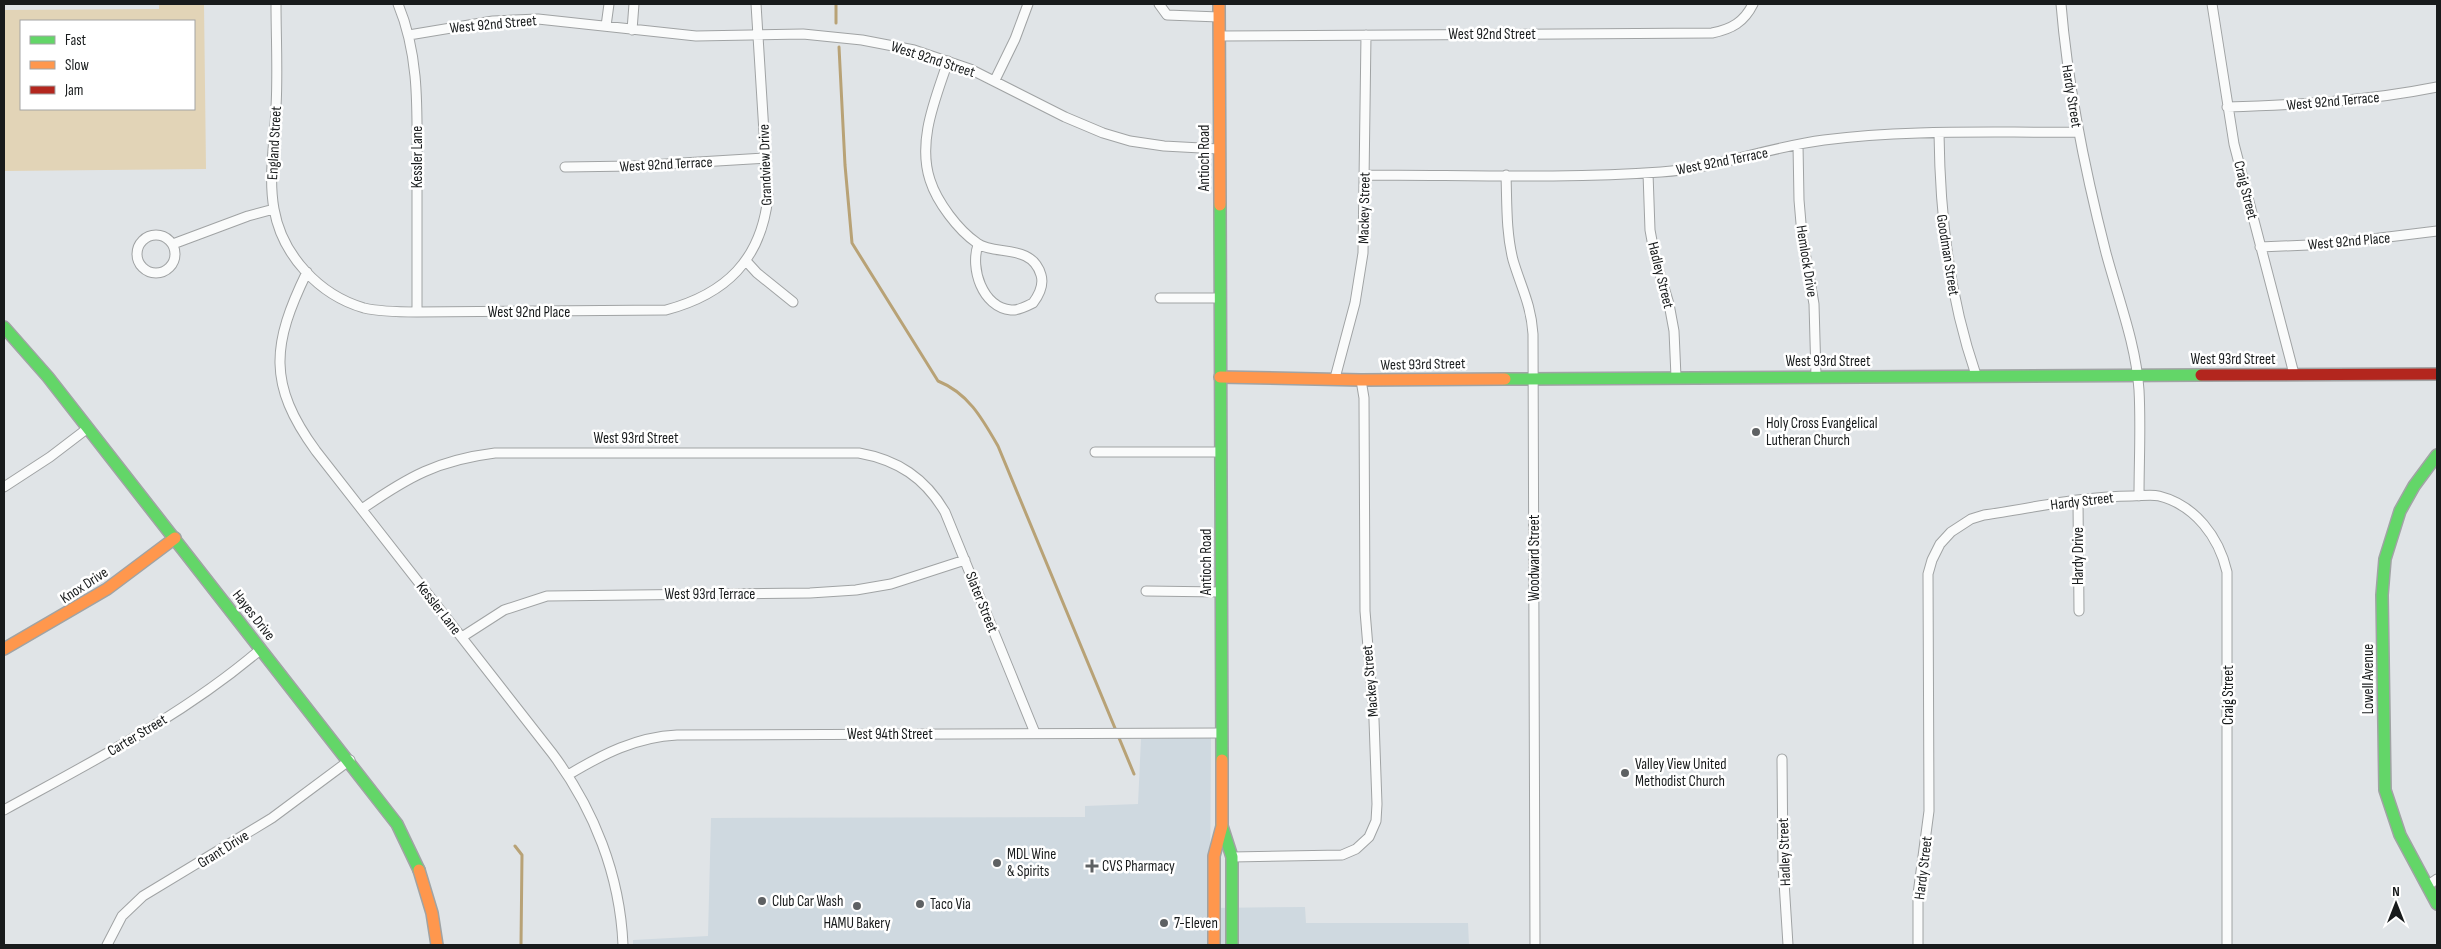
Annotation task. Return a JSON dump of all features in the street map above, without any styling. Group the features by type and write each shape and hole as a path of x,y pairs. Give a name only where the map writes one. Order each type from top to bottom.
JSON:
{"street":[{"name":"England Street","path":"276,4 274,209 289,250 307,272"},
{"name":"Kessler Lane","path":"398,4 409,35 414,58 417,98 418,312"},
{"path":"606,26 609,4"},
{"path":"632,30 634,4"},
{"name":"Grandview Drive","path":"747,262 762,230 767,208 766,158 756,4"},
{"path":"995,80 1015,39 1028,4"},
{"path":"1158,4 1167,14 1219,17"},
{"name":"Antioch Road","path":"1214,945 1214,856 1222,826 1218,298 1219,4"},
{"name":"West 92nd Street","path":"1220,36 1712,33 1737,25 1753,4"},
{"name":"Hardy Street","path":"1918,945 1918,894 1929,811 1928,574 1932,560 1940,544 1951,532 1971,519 1984,515 2113,496 2139,496 2139,389 2070,93 2061,4"},
{"name":"Craig Street","path":"2212,4 2234,144 2294,374"},
{"name":"West 92nd Street","path":"409,35 454,26 505,20 538,19 696,36 841,37 914,50 948,61 995,80 1065,117 1103,133 1130,141 1164,146 1219,149"},
{"name":"Mackey Street","path":"1335,378 1360,279 1365,230 1366,35"},
{"path":"948,61 930,117 926,161 930,179 947,213 978,245 1023,255 1034,261 1042,279 1041,288 1033,303 1012,310 997,306 986,295 974,256 978,245"},
{"name":"West 92nd Terrace","path":"2227,106 2311,104 2369,99 2437,87"},
{"name":"West 92nd Terrace","path":"1366,176 1648,173 1716,164 1798,145 1870,135 2078,132"},
{"name":"Goodman Street","path":"1939,133 1941,201 1945,242 1955,301 1976,375"},
{"name":"Hemlock Drive","path":"1798,145 1799,200 1814,304 1816,376"},
{"name":"West 92nd Terrace","path":"565,167 633,166 766,158"},
{"name":"Hadley Street","path":"1648,173 1650,230 1674,331 1676,377"},
{"name":"Woodward Street","path":"1506,175 1508,233 1532,318 1535,945"},
{"path":"173,244 248,216 274,209"},
{"name":"West 92nd Place","path":"2260,247 2331,244 2437,231"},
{"path":"157,235 169,240 173,244 176,250 174,263 165,272 159,274 147,271 138,262 138,249 145,238 157,235"},
{"path":"747,262 757,273 794,302"},
{"name":"West 92nd Place","path":"307,272 332,293 354,305 376,310 418,312 666,310 705,296 721,286 747,262"},
{"name":"Kessler Lane","path":"307,272 284,326 280,351 284,391 298,427 568,775 585,803 611,868 618,900 623,945"},
{"path":"1160,298 1218,298"},
{"name":"Hayes Drive","path":"4,326 88,428 379,798 408,842 421,873 429,900 436,945"},
{"name":"West 93rd Street","path":"1220,378 1335,378 1361,380 1976,375 2437,374"},
{"name":"Mackey Street","path":"1232,857 1342,855 1356,850 1368,838 1376,821 1374,720 1365,611 1364,398 1361,380"},
{"path":"4,487 50,457 88,428"},
{"path":"1094,452 1220,452"},
{"name":"West 93rd Street","path":"362,509 412,476 438,465 470,456 496,453 859,453 885,459 918,478"},
{"name":"Lowell Avenue","path":"2437,455 2414,486 2400,511 2385,558 2382,595 2385,790 2390,814 2399,838 2437,904"},
{"name":"Slater Street","path":"918,478 936,498 945,512 1035,733"},
{"name":"Craig Street","path":"2139,496 2158,496 2172,501 2196,517 2218,544 2228,572 2227,945"},
{"name":"Hardy Drive","path":"2078,501 2079,611"},
{"name":"Knox Drive","path":"4,649 107,589 175,538"},
{"name":"West 93rd Terrace","path":"462,637 504,610 547,596 810,593 856,590 908,579 964,560"},
{"path":"1146,591 1221,592"},
{"name":"Carter Street","path":"4,810 148,730 228,676 261,649"},
{"name":"West 94th Street","path":"568,775 609,752 635,741 659,736 1222,733"},
{"name":"Hadley Street","path":"1782,759 1783,866 1788,945"},
{"name":"Grant Drive","path":"107,945 122,916 143,896 272,818 350,760"},
{"name":"Antioch Road","path":"1222,826 1232,857 1232,945"},
{"path":"2427,886 2437,879"}],"shaded area":[{"path":"159,4 204,4 206,169 4,171 4,10 159,9"},
{"path":"1211,737 1210,908 1305,907 1306,923 1468,923 1469,945 633,945 633,940 708,936 711,818 1085,817 1085,806 1138,804 1141,739"}],"waterway":[{"path":"836,4 836,23"},
{"path":"839,47 845,165 852,243 938,381 949,386 966,399 980,416 998,446 1134,774"},
{"path":"515,846 522,855 521,945"}],"traffic: fast":[{"path":"1220,205 1222,760"},
{"path":"4,327 48,377 397,824 419,870"},
{"path":"1505,379 2201,375"},
{"path":"2437,455 2414,486 2400,511 2385,559 2382,595 2385,790 2400,835 2437,904"},
{"path":"1222,826 1232,857 1232,945"}],"traffic: slow":[{"path":"1219,4 1220,205"},
{"path":"1220,377 1361,380 1505,379"},
{"path":"4,649 107,589 175,538"},
{"path":"1214,945 1214,856 1222,826 1222,760"},
{"path":"419,870 432,913 437,945"}],"traffic: jam":[{"path":"2201,375 2437,374"}],"place":[{"name":"Holy Cross Evangelical Lutheran Church","path":"1756,432"},
{"name":"Valley View United Methodist Church","path":"1625,773"},
{"name":"MDL Wine & Spirits","path":"997,863"},
{"name":"CVS Pharmacy","path":"1092,866"},
{"name":"Club Car Wash","path":"762,901"},
{"name":"Taco Via","path":"920,904"},
{"name":"HAMU Bakery","path":"857,906"},
{"name":"7-Eleven","path":"1164,923"}]}
